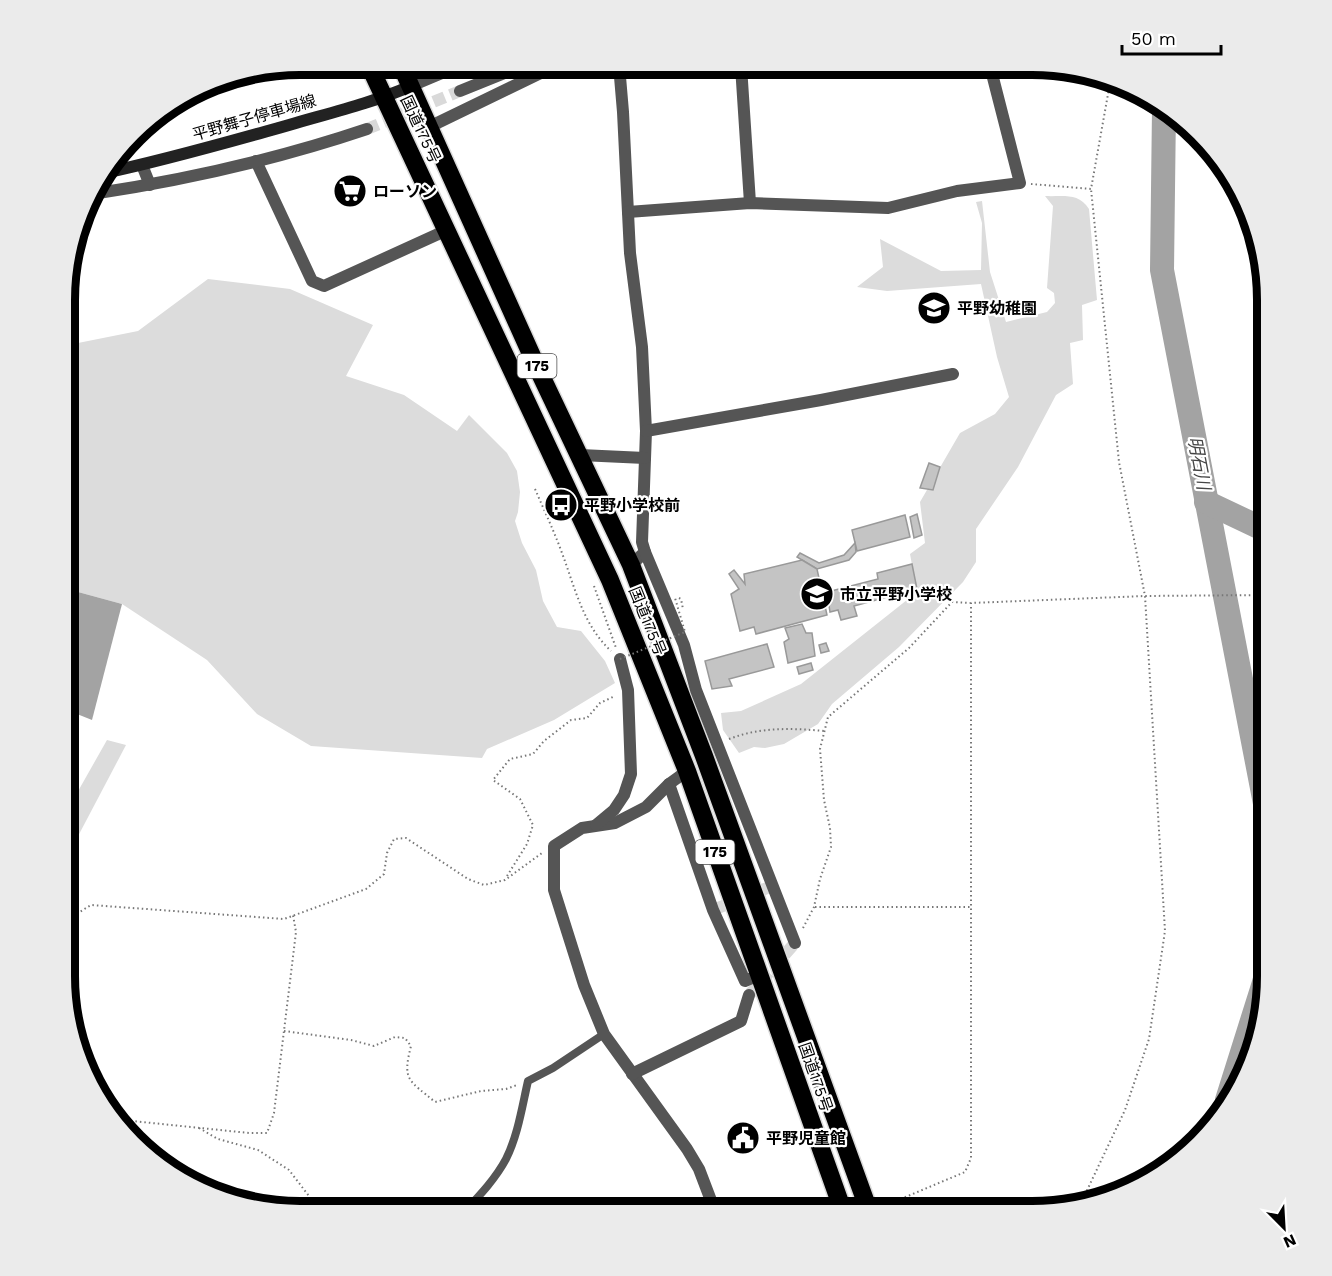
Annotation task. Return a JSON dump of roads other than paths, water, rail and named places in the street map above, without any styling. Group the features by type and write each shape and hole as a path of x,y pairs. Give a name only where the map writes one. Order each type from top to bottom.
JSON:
{"highway":[{"name":"国道175号","path":"374,75 610,580 687,771 839,1201"},
{"name":"国道175号","path":"406,75 536,365 631,565 873,1201"}],"main road":[{"name":"平野舞子停車場線","path":"116,170 385,98 411,86"}],"street":[{"path":"411,86 437,75"},
{"path":"459,91 499,75"},
{"path":"429,127 536,75"},
{"path":"620,75 630,253 642,347 646,431 642,542 684,645 696,690 795,943"},
{"path":"742,75 750,203"},
{"path":"628,212 750,203 888,208 957,191 1020,183 992,75"},
{"path":"103,192 150,185 256,161 367,129"},
{"path":"256,161 312,281 324,286 447,230"},
{"path":"142,165 150,185"},
{"path":"646,431 953,374"},
{"path":"580,455 645,458"},
{"path":"631,565 645,552"},
{"path":"595,826 614,810 624,795 631,774 628,690 620,659"},
{"path":"687,771 669,784 646,807 615,823 582,828 554,846 554,890 584,985 604,1034 699,1169 711,1201"},
{"path":"669,784 712,910 745,981 759,975"},
{"path":"632,1074 741,1022 749,995"}],"lane":[{"path":"474,1201 506,1158 518,1124 528,1081 604,1034"}],"waterway":[{"name":"明石川","path":"1164,118 1162,270 1257,762"},
{"path":"1206,502 1257,526"},
{"name":"明石川","path":"1237,1069 1254,1016"}],"tunnel":[{"path":"367,129 460,91"},
{"path":"713,910 772,886"},
{"path":"749,995 795,943"}],"place":[{"name":"ローソン","path":"350,191"},
{"name":"平野幼稚園","path":"934,308"},
{"name":"平野小学校前","path":"561,505"},
{"name":"市立平野小学校","path":"817,594"},
{"name":"平野児童館","path":"743,1138"}]}
